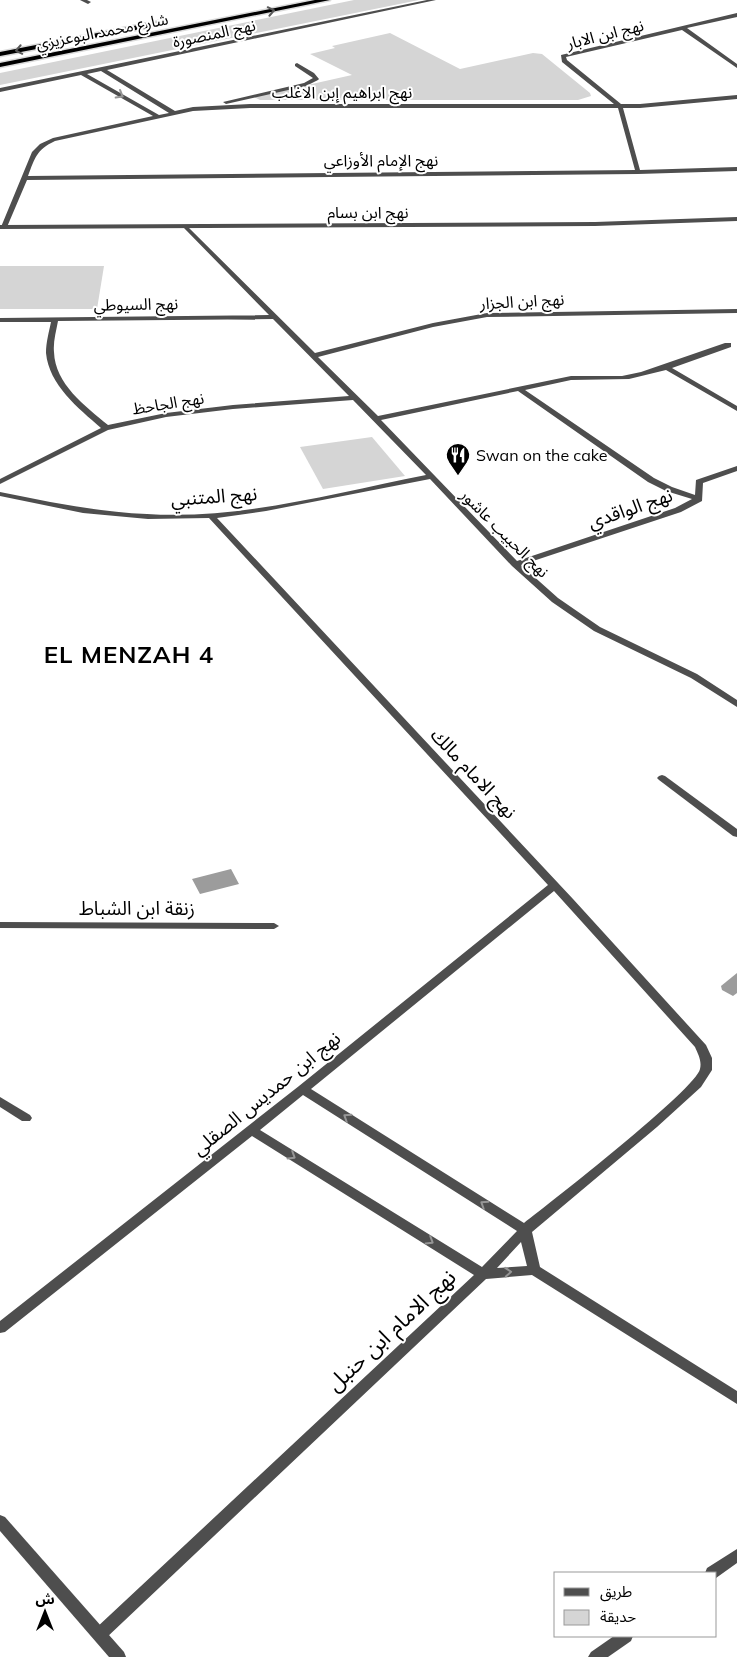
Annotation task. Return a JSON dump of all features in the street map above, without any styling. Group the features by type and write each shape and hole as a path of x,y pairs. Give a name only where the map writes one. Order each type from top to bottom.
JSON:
{"highway":[{"name":"شارع محمد البوعزيزي","path":"0,65 326,0"},
{"name":"شارع محمد البوعزيزي","path":"0,54 169,21"}],"street":[{"path":"82,0 88,2"},
{"name":"نهج المنصورة","path":"0,90 434,0"},
{"name":"نهج ابن الابار","path":"620,106 564,61 563,56 737,15"},
{"path":"684,28 737,66"},
{"path":"193,109 306,84 316,79 312,74 297,66"},
{"path":"102,69 174,113"},
{"path":"82,73 158,117"},
{"name":"نهج ابراهيم إبن الاغلب","path":"2,227 35,152 42,145 53,140 193,109 250,106 620,106 675,104 737,97"},
{"path":"620,106 638,172"},
{"name":"نهج الإمام الأوزاعي","path":"25,178 638,172 737,169"},
{"name":"نهج ابن بسام","path":"2,227 595,224 737,219"},
{"name":"نهج الحبيب عاشور","path":"186,227 376,419 515,564 555,600 597,629 694,676 737,704"},
{"name":"نهج ابن الجزار","path":"313,356 433,325 487,315 737,311"},
{"name":"نهج السيوطي","path":"0,320 272,316"},
{"path":"55,318 50,354 57,376 76,403 106,428"},
{"path":"376,419 518,388 588,376 626,377 668,368 728,344"},
{"path":"668,368 737,409"},
{"path":"518,388 651,480 669,489 699,499"},
{"name":"نهج الجاحظ","path":"0,482 106,428 166,415 233,407 354,398"},
{"name":"نهج الواقدي","path":"515,564 678,510 699,499 699,482 737,468"},
{"name":"نهج المتنبي","path":"0,494 83,511 148,516 211,516 266,509 430,477"},
{"name":"نهج الامام مالك","path":"211,516 688,1031 700,1045 706,1058"},
{"path":"662,778 737,834"},
{"name":"نهج ابن حمديس الصقلي","path":"0,1328 303,1089 554,885"},
{"name":"زنقة ابن الشباط","path":"0,924 274,926"},
{"name":"نهج الامام ابن حنبل","path":"100,1634 483,1274 525,1230 653,1124 697,1084 706,1070 706,1058"},
{"path":"303,1089 525,1230 534,1270"},
{"path":"0,1101 26,1118"},
{"path":"251,1130 483,1274 534,1270 737,1398"},
{"path":"0,1521 119,1657"},
{"path":"713,1572 737,1555"},
{"path":"596,1657 625,1637"}],"green space":[{"path":"354,0 419,0 0,85 0,73"},
{"path":"390,33 460,69 533,53 542,54 590,93 591,96 578,100 260,100 254,97 352,75 310,54 335,48 332,46"},
{"path":"0,266 104,266 97,309 0,309"},
{"path":"372,437 405,476 323,489 300,447"}],"shaded area":[{"path":"231,869 239,884 200,894 192,879"},
{"path":"737,973 737,993 733,996 722,990 721,986"}],"place":[{"name":"Swan on the cake","path":"458,476"}],"district":[{"name":"EL MENZAH 4","path":"129,655"}]}
